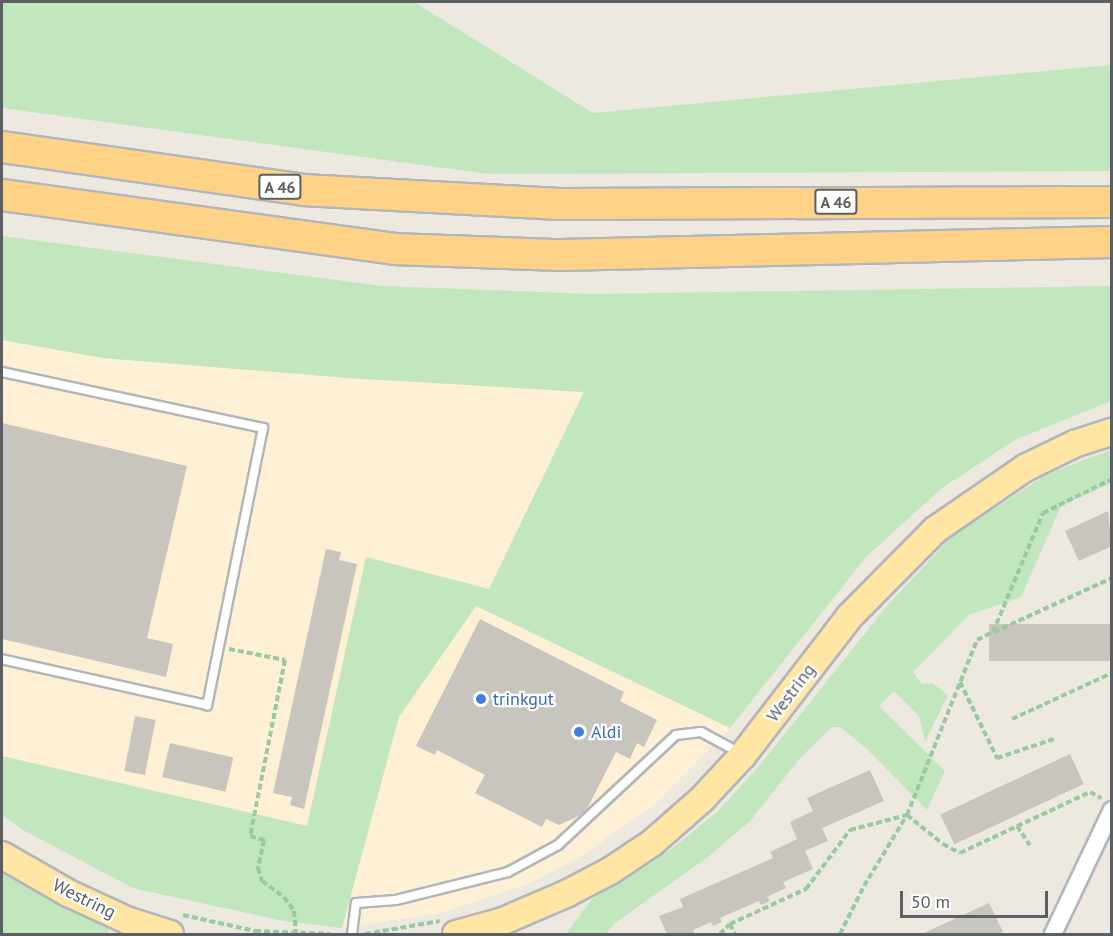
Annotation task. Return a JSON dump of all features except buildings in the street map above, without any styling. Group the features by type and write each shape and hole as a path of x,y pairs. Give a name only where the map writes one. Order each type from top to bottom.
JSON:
{"highway":[{"name":"A 46","path":"2,147 303,190 560,204 1112,202"},
{"path":"2,195 394,249 561,255 1112,242"}],"main road":[{"name":"Westring","path":"453,926 507,928 601,876 652,843 702,799 743,755 850,616 935,530 1025,468 1074,444 1112,432"},
{"name":"Westring","path":"2,855 68,893 129,921 173,924"}],"street":[{"path":"1053,934 1112,810"}],"lane":[{"path":"2,372 263,428 207,705 2,658"},
{"path":"352,934 356,903 405,898 508,872 558,844 676,735 701,732 743,755"}],"path":[{"path":"993,632 1043,513 1112,479"},
{"path":"840,934 864,886 907,815 977,640 1112,578"},
{"path":"219,647 285,660 250,836 264,840 258,868 262,881 284,897 294,911 296,933"},
{"path":"1012,719 1112,673"},
{"path":"960,682 997,758 1057,738"},
{"path":"907,815 960,853 1090,792 1112,804"},
{"path":"720,934 730,924 806,889 850,830 907,815"},
{"path":"1017,826 1030,845"},
{"path":"173,924 330,934"},
{"path":"730,924 735,934"},
{"path":"361,934 453,926"}],"shaded area":[{"path":"2,340 103,358 348,378 585,392 489,589 366,558 308,826 2,756"},
{"path":"476,606 730,728 653,806 578,858 528,884 442,913 342,928 399,717"}],"green space":[{"path":"2,2 414,2 593,113 1111,65 1111,171 489,174 2,108"},
{"path":"2,236 382,286 594,294 1111,286 1111,401 1015,440 942,488 867,556 730,728 476,606 399,717 342,928 283,921 133,888 21,829 2,815 2,756 307,826 366,557 489,589 584,392 348,378 103,358 2,340"},
{"path":"1111,450 1111,483 1061,506 1021,597 969,615 913,672 922,684 932,683 948,695 925,742 919,716 894,691 879,706 945,771 927,810 866,748 840,727 832,727 801,757 750,821 708,857 614,924 606,934 566,934 592,899 669,851 717,812 760,765 886,607 952,536 1049,473"},
{"path":"2,864 109,927 108,934 2,934"}],"place":[{"name":"trinkgut","path":"481,699"},
{"name":"Aldi","path":"579,732"}]}
